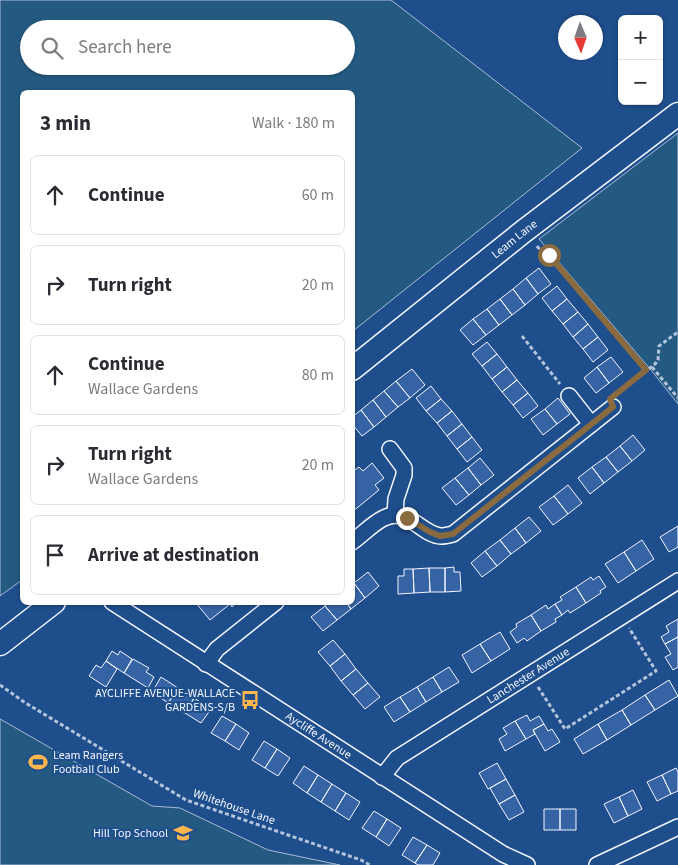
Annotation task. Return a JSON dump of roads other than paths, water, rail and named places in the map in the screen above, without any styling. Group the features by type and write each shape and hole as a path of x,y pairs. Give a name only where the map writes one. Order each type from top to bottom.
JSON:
{"main road":[{"name":"Leam Lane","path":"355,367 524,231 678,114"},
{"path":"0,644 50,605"}],"street":[{"path":"570,396 591,424"},
{"path":"355,540 383,518 395,515 407,518 440,536 453,534 613,407"},
{"path":"390,449 404,468 404,476 396,499 395,515"},
{"name":"Lanchester Avenue","path":"382,777 397,758 678,581"},
{"name":"Aycliffe Avenue","path":"117,605 503,854 527,865"},
{"path":"206,664 217,649 272,605"},
{"path":"597,865 678,827"}],"place":[{"name":"AYCLIFFE AVENUE-WALLACE GARDENS-S/B","path":"250,700"},
{"name":"Leam Rangers Football Club","path":"38,762"},
{"name":"Hill Top School","path":"183,833"}]}
